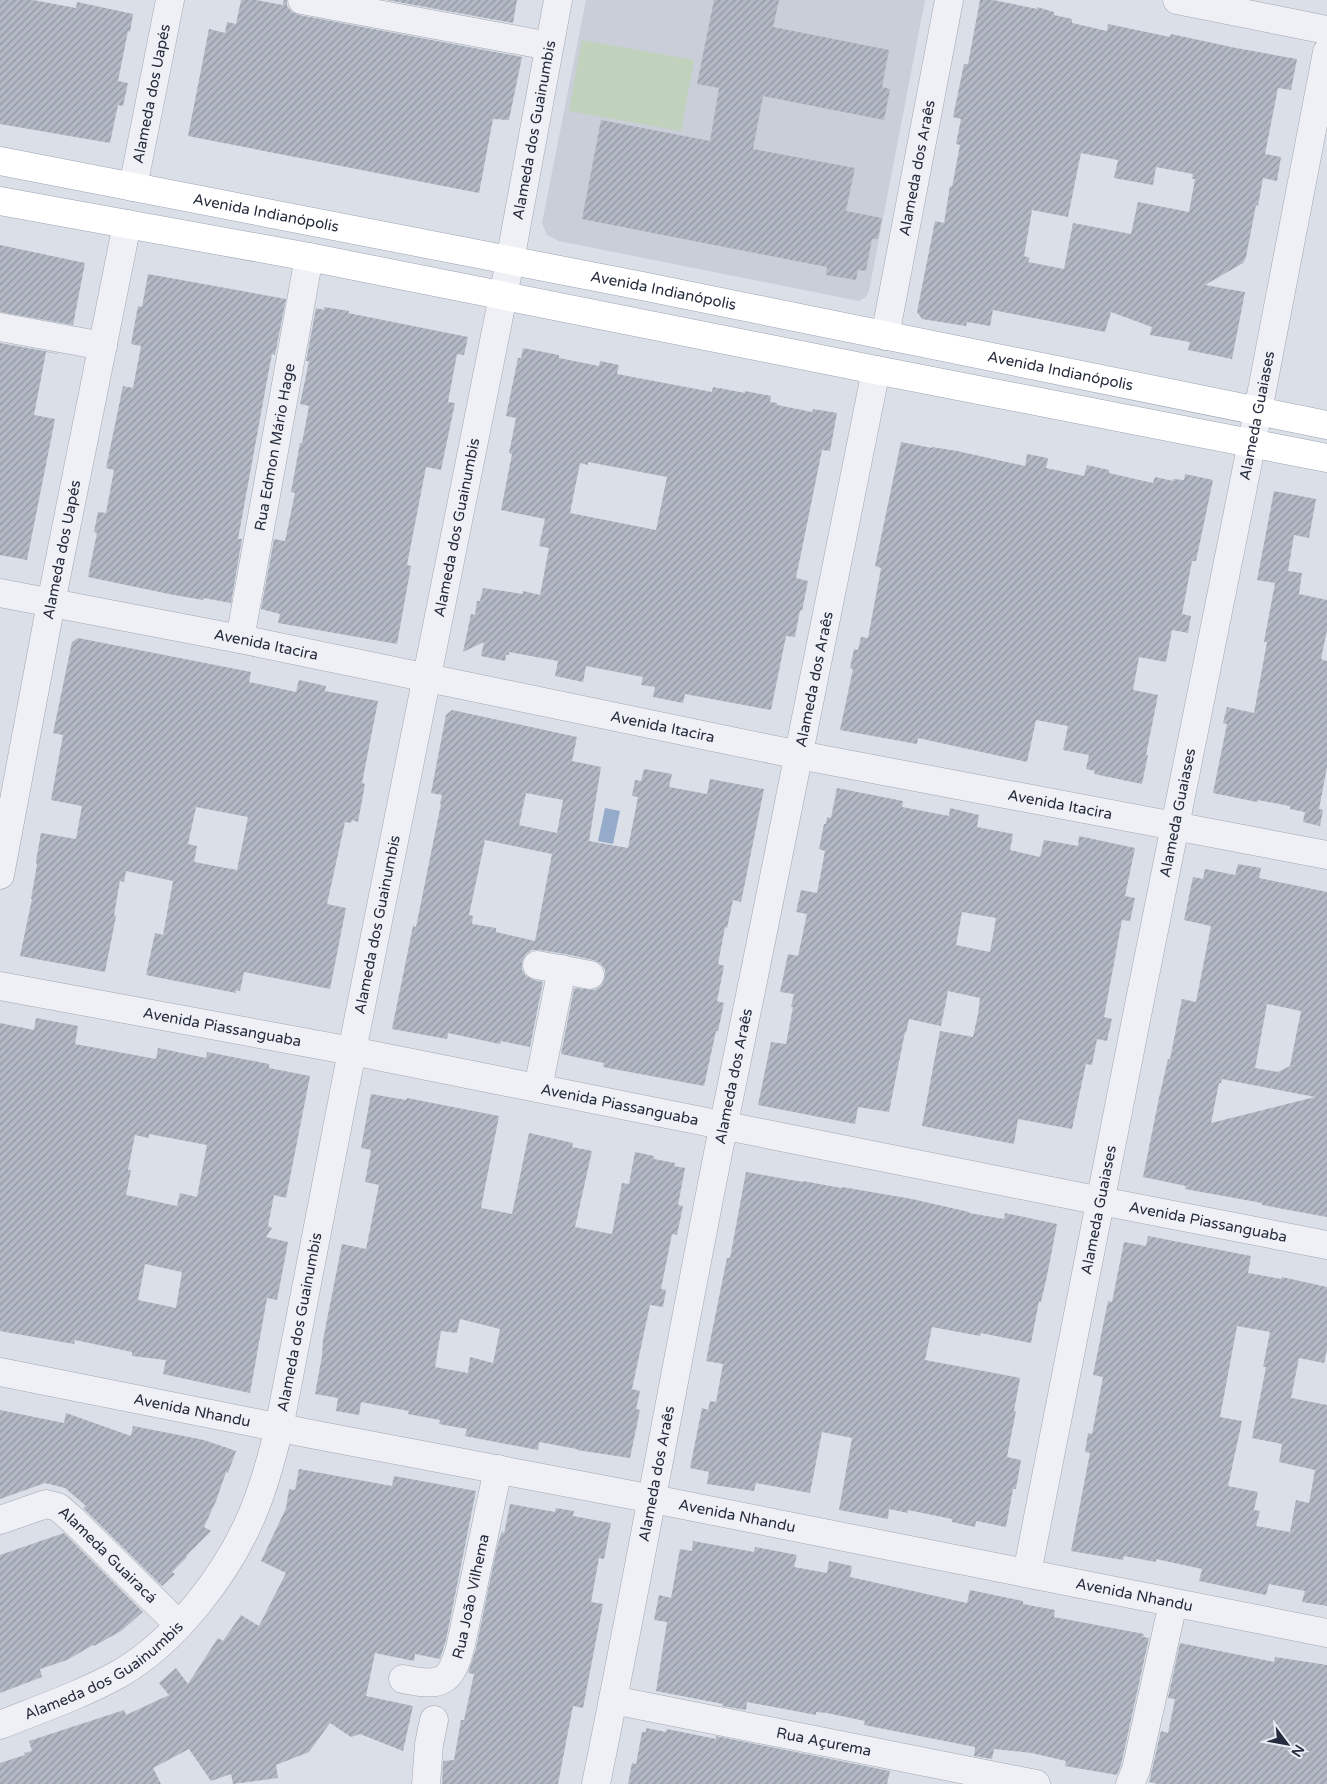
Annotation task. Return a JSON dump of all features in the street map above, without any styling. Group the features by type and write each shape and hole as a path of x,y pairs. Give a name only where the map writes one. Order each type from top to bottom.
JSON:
{"main road":[{"name":"Avenida Indianópolis","path":"0,161 642,286 1327,425"},
{"path":"0,201 309,256 1327,458"}],"street":[{"name":"Alameda dos Uapés","path":"133,187 170,0"},
{"path":"302,0 549,46"},
{"name":"Alameda dos Guainumbis","path":"0,1725 85,1691 121,1673 150,1652 179,1625 228,1561 252,1515 270,1464 279,1428 352,1051 510,261 558,0"},
{"name":"Alameda dos Araês","path":"885,336 949,0"},
{"path":"1177,0 1327,30"},
{"name":"Alameda Guaiases","path":"1027,1573 1258,412 1327,52"},
{"name":"Alameda dos Uapés","path":"0,875 51,603 127,224"},
{"name":"Rua Edmon Mário Hage","path":"240,639 309,256"},
{"path":"0,327 103,346"},
{"name":"Alameda dos Araês","path":"596,1784 724,1125 876,370"},
{"name":"Avenida Itacira","path":"0,593 240,639 799,755 1327,855"},
{"path":"538,1088 550,967 590,975"},
{"name":"Avenida Piassanguaba","path":"0,986 352,1051 1327,1245"},
{"name":"Avenida Nhandu","path":"0,1372 279,1428 653,1498 1327,1633"},
{"name":"Rua João Vilhema","path":"404,1679 436,1683 448,1675 455,1663 461,1644 498,1469"},
{"name":"Alameda Guairacá","path":"0,1520 46,1504 58,1507 179,1625"},
{"path":"1130,1784 1136,1770 1173,1603"},
{"name":"Rua Açurema","path":"613,1700 1036,1784"},
{"path":"426,1784 429,1744 434,1720"}],"shaded area":[{"path":"586,0 925,0 869,291 866,297 859,301 559,241 547,235 542,223"}],"green space":[{"path":"582,40 694,60 681,131 569,111"}],"water":[{"path":"605,808 620,811 613,844 598,841"}],"building":[{"path":"0,0 33,0 76,8 77,2 133,14 118,81 128,83 123,106 118,105 110,143 0,124"},
{"path":"241,0 256,0 283,5 284,0 287,0 287,6 292,12 299,15 522,57 509,120 493,119 479,193 188,136 209,29 225,33 227,22 236,24"},
{"path":"387,0 517,0 513,23"},
{"path":"714,0 779,0 773,27 889,50 882,87 890,89 884,120 763,96 753,149 855,168 846,211 882,218 878,239 872,239 866,271 858,270 856,280 826,275 827,267 582,219 601,120 710,141 719,88 697,84"},
{"path":"980,0 993,0 1037,9 1037,7 1054,12 1054,15 1072,19 1072,23 1107,31 1108,24 1170,37 1171,34 1297,59 1291,90 1278,88 1265,154 1281,157 1277,181 1263,178 1246,257 1243,263 1205,285 1245,292 1232,359 1188,350 1190,342 1150,335 1152,327 1111,312 1105,332 993,310 990,326 967,322 966,326 922,319 917,312 935,221 944,223 950,186 952,187 960,145 956,144 961,119 953,117 964,64 968,64","holes":["1081,153 1118,160 1114,178 1153,185 1156,167 1193,174 1192,179 1195,179 1189,212 1138,202 1131,234 1073,223 1064,269 1028,262 1030,258 1024,256 1032,210 1068,217"]},
{"path":"0,245 85,263 73,325 0,312"},
{"path":"148,274 286,299 275,355 272,354 238,539 242,539 231,603 174,595 88,577 97,533 94,532 98,512 106,513 114,470 106,468 123,386 133,388 141,346 131,344 138,306 142,307"},
{"path":"324,307 468,337 464,355 457,354 448,402 455,403 441,470 426,467 407,565 411,566 397,644 278,623 280,614 261,609 274,539 285,541 295,493 291,492 309,406 300,404 309,361 306,361 316,308 324,310"},
{"path":"0,343 61,354 46,352 34,415 55,419 27,560 0,555"},
{"path":"523,348 599,366 600,361 619,365 617,374 712,392 713,387 745,393 745,391 771,396 770,402 777,403 777,405 812,412 813,409 837,413 830,451 822,450 796,578 808,581 802,611 800,610 795,637 786,636 771,710 685,694 683,703 653,697 655,687 641,685 643,677 586,666 583,682 555,676 558,661 509,652 509,655 506,655 505,661 481,656 484,642 463,652 471,614 475,615 477,601 480,601 483,588 523,594 523,591 540,595 549,548 539,546 545,519 501,510 512,454 509,453 516,418 506,416 518,358 521,358","holes":["588,462 667,477 656,530 570,513 580,463 588,465"]},
{"path":"901,442 957,451 1025,466 1027,454 1048,458 1046,468 1084,476 1087,465 1109,470 1109,473 1153,483 1155,477 1173,481 1173,479 1184,480 1185,474 1213,480 1196,561 1192,561 1182,614 1191,616 1188,633 1172,630 1166,662 1139,657 1133,690 1158,695 1142,784 1094,774 1095,771 1086,769 1089,755 1063,750 1068,726 1036,720 1027,762 918,738 917,744 840,730 853,669 850,668 854,649 858,650 861,637 868,638 881,568 875,566"},
{"path":"1274,491 1316,499 1309,538 1294,535 1288,571 1302,573 1299,594 1327,600 1327,630 1321,659 1327,661 1327,767 1319,809 1323,810 1320,826 1303,822 1305,812 1290,809 1290,806 1258,800 1257,802 1213,793 1227,724 1223,723 1227,707 1254,713 1267,642 1264,642 1275,583 1257,580"},
{"path":"78,638 251,672 249,682 296,692 299,680 326,686 325,691 378,701 362,783 365,784 358,822 352,820 351,823 345,822 327,904 346,908 330,989 244,972 240,991 236,990 236,993 146,975 155,933 163,935 173,881 126,871 124,882 120,881 114,915 116,916 105,972 20,956 32,899 41,833 76,839 82,806 51,800 63,735 53,733 72,642","holes":["196,807 248,817 237,870 194,862 197,846 188,844"]},
{"path":"452,710 577,737 572,761 601,767 589,841 628,848 638,797 632,796 635,780 641,781 644,769 672,774 669,787 707,794 710,779 764,789 741,902 733,900 727,928 725,927 718,964 724,966 717,1001 724,1003 704,1086 603,1067 604,1063 561,1054 574,988 595,990 601,986 605,977 605,969 600,963 565,954 532,950 526,954 522,962 522,970 526,976 543,982 530,1047 501,1041 500,1044 448,1033 447,1039 392,1029 413,926 416,927 441,804 442,795 431,793 446,715","holes":["526,793 563,800 557,833 519,825","485,840 552,854 535,941 496,932 496,928 472,924 473,916 469,915"]},
{"path":"837,788 903,801 902,807 949,816 950,808 979,815 977,827 1013,834 1010,850 1040,857 1044,840 1078,846 1079,836 1135,848 1125,896 1135,898 1130,921 1122,920 1104,1017 1112,1019 1107,1041 1097,1039 1092,1065 1086,1064 1072,1129 1018,1119 1014,1144 922,1126 940,1031 973,1037 978,1014 980,998 948,991 941,1026 909,1019 889,1112 858,1107 855,1124 758,1105 771,1042 786,1044 794,994 780,992 788,954 798,956 807,914 796,912 801,890 817,893 825,851 819,849 824,824 826,824 827,817 831,818","holes":["962,912 996,918 990,952 956,945"]},
{"path":"1238,864 1261,868 1259,878 1327,892 1327,1217 1185,1189 1186,1186 1143,1177 1182,999 1196,1002 1211,926 1184,920 1193,877 1203,879 1205,869 1235,875","holes":["1267,1004 1301,1011 1290,1066 1278,1072 1255,1068","1222,1079 1315,1097 1211,1123 1219,1083 1221,1083"]},
{"path":"36,1018 78,1026 75,1044 156,1059 158,1048 206,1058 207,1052 269,1064 269,1068 310,1076 286,1198 274,1195 268,1226 272,1228 266,1237 288,1242 277,1300 267,1298 250,1393 163,1374 166,1360 132,1356 132,1352 75,1340 74,1344 0,1331 0,1023 34,1030","holes":["149,1134 207,1145 197,1197 180,1193 177,1206 126,1195 131,1170 128,1170 135,1135 149,1138","145,1264 182,1272 176,1308 138,1300"]},
{"path":"371,1094 406,1100 407,1098 499,1116 481,1208 512,1214 529,1133 573,1143 572,1147 592,1151 575,1227 612,1234 622,1183 629,1184 635,1152 654,1156 654,1159 675,1163 674,1166 685,1168 678,1205 683,1206 677,1235 672,1234 661,1289 666,1290 663,1307 650,1305 632,1389 640,1391 636,1409 640,1410 630,1458 539,1442 538,1450 465,1436 467,1429 439,1424 440,1420 408,1414 409,1411 361,1402 359,1415 336,1411 338,1398 315,1394 323,1340 342,1244 366,1249 379,1185 365,1182 371,1150 361,1148","holes":["460,1319 500,1329 493,1363 470,1357 468,1373 435,1367 441,1331 457,1333"]},
{"path":"746,1172 912,1199 969,1213 1004,1219 1005,1213 1057,1224 1031,1343 981,1333 980,1336 932,1327 925,1360 1020,1378 1007,1457 1021,1460 1006,1527 976,1521 975,1527 952,1522 952,1519 908,1510 908,1513 889,1509 888,1519 839,1510 852,1438 822,1432 810,1493 756,1483 754,1491 707,1484 709,1472 690,1468 702,1408 708,1410 710,1401 716,1402 723,1364 706,1361 727,1258 730,1258"},
{"path":"1148,1236 1251,1256 1248,1273 1281,1279 1282,1277 1327,1287 1327,1349 1324,1363 1299,1358 1291,1398 1327,1405 1327,1606 1302,1602 1305,1591 1269,1584 1266,1595 1199,1581 1202,1569 1156,1559 1156,1562 1124,1556 1123,1560 1071,1551 1090,1453 1085,1452 1088,1433 1092,1434 1103,1377 1093,1375 1108,1301 1112,1302 1124,1242 1146,1246","holes":["1237,1326 1270,1332 1263,1367 1266,1367 1252,1438 1282,1444 1279,1462 1315,1470 1309,1503 1296,1500 1290,1532 1256,1526 1260,1511 1254,1510 1258,1492 1228,1486 1242,1421 1220,1417"]},
{"path":"0,1410 64,1423 66,1413 131,1436 133,1426 204,1440 236,1451 204,1527 211,1531 186,1556 172,1572 175,1574 162,1586 83,1508 86,1506 65,1488 45,1483 0,1499"},
{"path":"299,1469 392,1486 394,1476 476,1491 446,1640 440,1659 415,1654 414,1661 375,1653 366,1696 413,1706 403,1751 360,1734 351,1737 330,1723 309,1752 276,1765 278,1778 233,1784 231,1774 211,1781 189,1749 153,1768 161,1784 0,1784 0,1763 32,1751 29,1741 124,1710 126,1715 169,1695 159,1683 176,1668 188,1684 218,1638 223,1641 241,1615 259,1626 286,1573 261,1561 286,1508 289,1489 295,1490"},
{"path":"510,1504 555,1512 556,1508 574,1511 573,1516 611,1523 604,1559 599,1558 591,1602 603,1604 583,1708 573,1706 558,1784 442,1784 443,1761 454,1760 461,1720 464,1720 474,1674 468,1673 476,1648 497,1547 502,1531 504,1534"},
{"path":"64,1533 143,1612 121,1631 94,1646 67,1660 40,1669 42,1677 0,1693 0,1555"},
{"path":"693,1541 754,1552 755,1547 797,1555 794,1567 827,1573 829,1561 852,1566 850,1577 967,1603 970,1590 1055,1610 1054,1617 1144,1634 1143,1637 1149,1638 1121,1765 1117,1775 1065,1766 1066,1761 1032,1753 994,1749 992,1759 974,1756 975,1747 864,1725 865,1721 827,1713 816,1712 816,1715 747,1702 746,1710 656,1691 667,1622 654,1620 659,1595 671,1598 680,1549 692,1551"},
{"path":"1180,1643 1274,1662 1275,1657 1327,1665 1327,1784 1158,1784 1149,1782 1161,1731 1168,1733 1175,1699 1168,1698"},
{"path":"646,1728 666,1732 667,1729 716,1739 716,1736 890,1771 887,1784 628,1784 632,1763 636,1764 642,1732 646,1732"}]}
